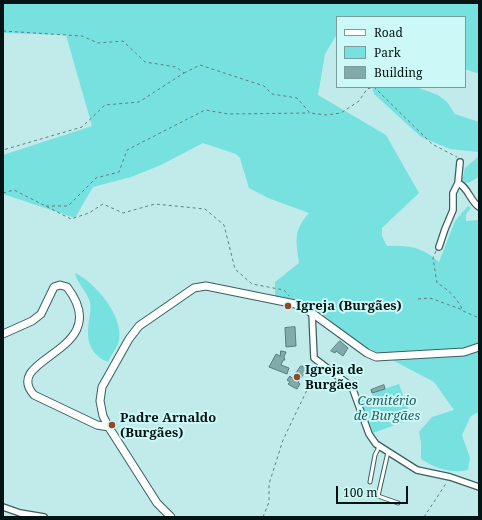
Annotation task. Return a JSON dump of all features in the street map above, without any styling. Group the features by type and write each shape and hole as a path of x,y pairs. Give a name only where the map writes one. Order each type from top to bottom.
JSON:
{"street":[{"path":"439,247 445,229 454,210 453,193 458,183 460,162"},
{"path":"458,183 463,185 473,203 479,207"},
{"path":"3,334 32,321 41,314 54,287 60,285 67,287 78,306 79,317 77,328 67,342 32,367 25,382 28,390 34,396 98,425 109,428"},
{"path":"171,517 157,503 109,428 103,416 100,401 102,387 129,338 139,326 194,288 206,286 295,304 312,312 367,353 376,357 464,352 479,347"},
{"path":"312,312 314,358 352,387 369,434 376,444 417,470 479,487"},
{"path":"3,507 20,514 44,517"}],"lane":[{"path":"370,482 375,455 379,447"},
{"path":"378,496 388,452"},
{"path":"371,494 398,503"}],"path":[{"path":"3,31 82,36 98,43 123,41 145,62 176,67 184,73"},
{"path":"3,150 82,127 105,105 139,102 200,64 264,86 272,94 297,98 310,113"},
{"path":"45,206 68,206 96,178 119,172 127,150 205,110 229,114 310,113 326,115 340,113 359,101 367,89 370,88"},
{"path":"375,88 432,144 455,155 460,162"},
{"path":"3,193 14,190 71,219 88,213 103,204 123,213 155,204 205,209 224,225 235,269 252,284 284,290 295,304"},
{"path":"439,247 433,258 437,284 447,289 460,303 464,310"},
{"path":"418,299 430,298 464,310 479,318"},
{"path":"263,517 269,502 269,484 283,444 283,440 320,363"},
{"path":"424,517 450,478"}],"green space":[{"path":"3,3 479,3 479,74 466,69 466,16 336,16 336,36 325,54 318,95 386,135 419,193 382,228 382,236 387,246 415,248 427,253 439,262 455,221 468,206 471,208 466,214 466,221 479,220 479,412 471,416 462,435 470,458 468,470 449,471 421,459 421,442 419,432 432,417 454,410 434,382 359,343 312,307 296,300 275,296 275,282 299,263 297,248 298,231 300,225 309,213 268,198 249,188 240,158 236,154 203,143 161,165 131,177 93,187 75,218 3,194 3,155 92,126 66,35 3,33"},
{"path":"372,88 419,88 438,95 447,102 455,114 479,122 479,152 450,149 421,137 374,94"},
{"path":"479,156 479,177 468,183 462,181 465,168"},
{"path":"75,273 91,284 99,292 113,311 117,321 119,340 108,362 96,355 89,343 88,330 90,303"},
{"name":"Cemitério de Burgães","path":"399,384 412,419 373,433 361,400 373,396 372,393"}],"building":[{"path":"295,327 296,346 286,347 285,328"},
{"path":"340,341 348,348 343,356 336,351 335,353 331,351"},
{"path":"281,351 286,352 284,357 285,360 283,360 281,365 289,368 287,374 269,367 276,354 280,356"},
{"name":"Igreja de Burgães","path":"301,366 307,367 306,371 298,382 300,384 297,389 288,384 290,382 287,380 290,376 292,378"},
{"path":"384,385 385,389 372,393 371,390"}],"place":[{"name":"Igreja (Burgães)","path":"288,306"},
{"name":"Igreja de Burgães","path":"297,377"},
{"name":"Padre Arnaldo (Burgães)","path":"112,425"}]}
